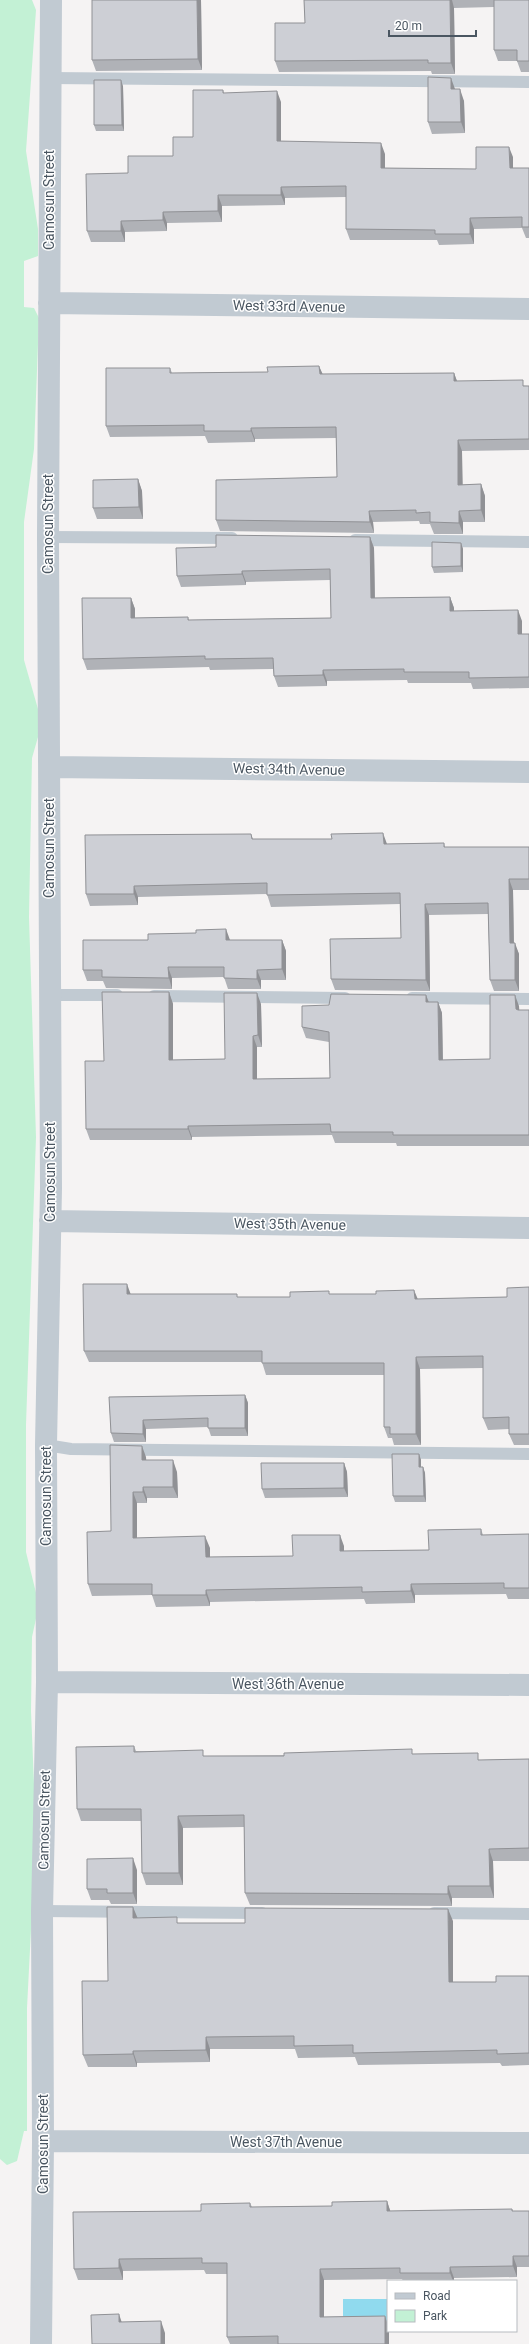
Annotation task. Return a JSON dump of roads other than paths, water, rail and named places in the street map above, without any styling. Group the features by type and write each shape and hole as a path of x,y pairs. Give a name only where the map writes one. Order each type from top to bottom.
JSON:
{"street":[{"name":"Camosun Street","path":"41,2344 43,2141 42,1911 47,1682 46,1445 50,1221 48,995 50,768 48,536 51,0"},
{"name":"West 33rd Avenue","path":"49,303 529,309"},
{"name":"West 34th Avenue","path":"50,768 529,772"},
{"name":"West 35th Avenue","path":"50,1221 529,1228"},
{"name":"West 36th Avenue","path":"47,1682 529,1685"},
{"name":"West 37th Avenue","path":"43,2141 529,2143"}],"lane":[{"path":"50,78 529,82"},
{"path":"48,536 243,538"},
{"path":"346,540 529,542"},
{"path":"48,995 129,996"},
{"path":"145,996 361,998"},
{"path":"401,998 529,999"},
{"path":"46,1445 71,1449 529,1454"},
{"path":"42,1911 274,1913"},
{"path":"426,1913 529,1914"}],"water":[{"path":"343,2299 387,2299 387,2321 343,2321"}]}
